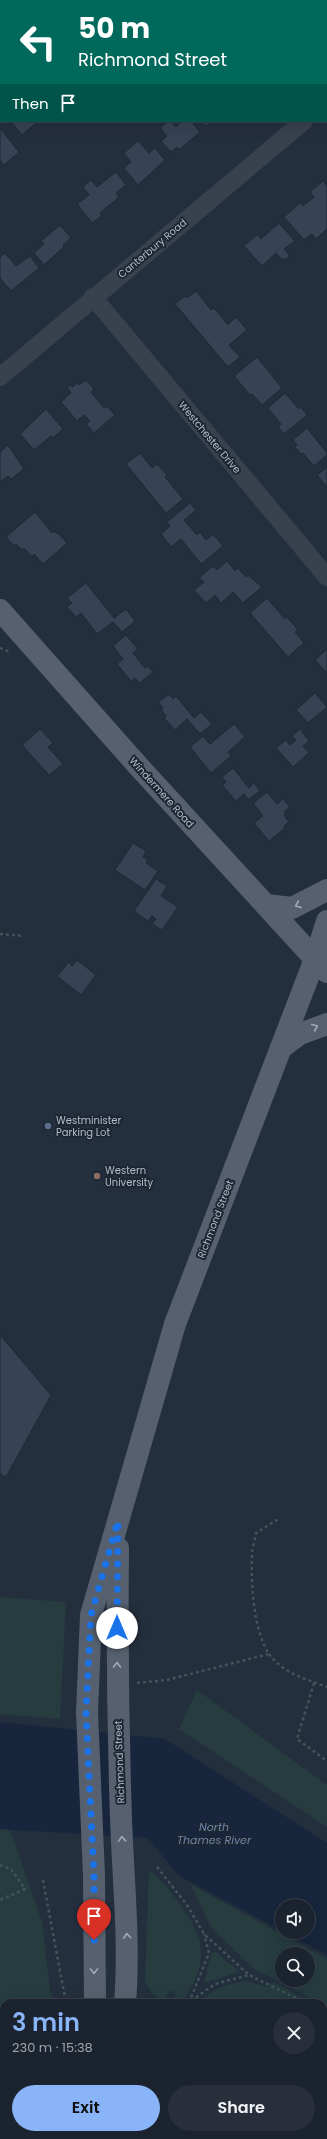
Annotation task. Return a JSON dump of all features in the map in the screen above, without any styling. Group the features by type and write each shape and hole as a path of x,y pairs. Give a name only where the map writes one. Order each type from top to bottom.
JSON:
{"main road":[{"name":"Windermere Road","path":"0,610 144,773 321,965"},
{"path":"266,905 286,909 294,907 327,890"},
{"name":"Richmond Street","path":"95,1999 94,1876 86,1712 91,1615 175,1324 281,1048 321,965 327,921"},
{"path":"281,1048 300,1034 327,1024"},
{"name":"Richmond Street","path":"118,1521 117,1704 123,1878 128,1962 125,1999"}],"street":[{"name":"Canterbury Road","path":"0,377 93,297 303,122"},
{"name":"Westchester Drive","path":"93,297 327,577"}],"path":[{"path":"0,648 10,652"},
{"path":"0,934 24,936"},
{"path":"280,1518 256,1533 252,1553 256,1611 262,1641 277,1665 299,1677 327,1687"},
{"path":"137,1683 167,1680 269,1654"},
{"path":"314,1683 297,1739 327,1761"},
{"path":"0,1865 12,1869 25,1889 0,1900"},
{"path":"157,1867 187,1905 204,1934 209,1953 190,1999"},
{"path":"43,1880 65,1999"},
{"path":"204,1934 249,1975 298,1999"},
{"path":"193,1999 215,1984 234,1977 249,1975"}],"green space":[{"path":"0,1597 66,1602 60,1719 0,1714"},
{"path":"197,1690 327,1785 327,1827 179,1729"},
{"path":"0,1826 11,1832 42,1922 50,1990 53,1999 0,1999"},
{"path":"149,1871 164,1884 184,1909 196,1930 201,1951 201,1962 198,1974 183,1999 174,1999 176,1994 170,1990 165,1999 159,1999 152,1993 145,1981"},
{"path":"190,1884 275,1931 275,1939 290,1939 305,1947 275,1947 275,1980 253,1968 212,1929"},
{"path":"216,1952 240,1972 204,1983 211,1953"},
{"path":"315,1952 327,1959 327,1999 312,1999 289,1987 315,1987"},
{"path":"245,1981 268,1987 272,1981 275,1983 275,1987 283,1987 306,1999 201,1999 219,1988"}],"water":[{"name":"North Thames River","path":"0,1722 165,1739 327,1843 327,1955 315,1949 315,1947 312,1947 297,1939 315,1939 315,1899 275,1899 275,1927 179,1876 148,1838 0,1829"}],"building":[{"path":"11,122 37,122 22,135"},
{"path":"167,122 172,122 176,127 181,122 192,122 200,132 179,150 177,147 171,152 161,141 167,136 160,128"},
{"path":"202,122 211,122 206,126"},
{"path":"0,128 19,152 4,165 0,160"},
{"path":"138,141 149,153 155,148 165,160 138,185 124,168 131,162 124,153"},
{"path":"116,172 126,185 116,193 119,197 100,213 102,216 92,223 77,204 89,195 83,187 91,180 97,187"},
{"path":"323,181 327,186 327,229 316,239 312,234 304,240 284,217 300,203 303,206 314,197 310,192"},
{"path":"279,223 295,241 284,249 289,255 287,259 281,259 276,253 262,266 244,246 257,235 261,239"},
{"path":"60,225 71,238 63,245 64,247 44,265 34,253 44,244 41,241"},
{"path":"5,253 16,266 30,256 39,268 11,291 0,278 0,257"},
{"path":"196,291 211,310 214,308 228,325 236,317 247,330 229,345 240,357 228,367 175,304 185,296 187,298"},
{"path":"257,357 282,388 262,405 252,394 250,395 234,376"},
{"path":"86,380 94,389 91,392 104,408 107,406 115,415 94,433 86,424 90,421 84,415 77,421 61,402 71,393 67,387 70,385 72,387 77,383 79,385"},
{"path":"285,393 299,409 301,407 307,415 284,434 278,427 281,424 268,408"},
{"path":"46,409 63,429 53,438 51,436 34,450 20,434"},
{"path":"307,428 327,453 327,455 314,466 303,453 301,454 295,447 297,445 293,440"},
{"path":"8,445 24,469 11,479 8,476 0,482 0,452"},
{"path":"140,453 152,468 157,464 167,475 165,477 183,499 166,513 126,464"},
{"path":"327,467 327,487 317,475"},
{"path":"190,503 196,510 184,520 197,535 200,532 206,540 213,534 223,546 201,564 181,539 171,547 161,534 170,526 167,522"},
{"path":"35,512 52,533 54,531 57,534 58,533 67,543 43,564 34,554 32,557 24,548 22,550 16,544 14,546 6,537"},
{"path":"227,561 235,571 238,568 246,577 248,575 262,587 243,603 233,592 221,603 215,595 206,603 194,590 204,582 199,578 213,566 217,570"},
{"path":"86,583 114,618 126,609 135,621 122,632 113,622 97,634 81,613 76,617 67,607 72,603 67,598"},
{"path":"267,598 285,619 287,617 298,630 295,632 304,643 288,657 250,613"},
{"path":"126,635 138,649 133,653 145,668 148,666 153,672 140,683 135,678 131,681 117,664 123,659 113,646"},
{"path":"327,649 327,673 315,660"},
{"path":"315,693 327,707 308,723 296,710"},
{"path":"169,694 173,699 176,696 194,718 201,712 212,724 200,734 187,719 175,730 164,718 166,716 161,709 163,708 158,702"},
{"path":"234,724 245,737 228,752 231,756 211,773 190,747 203,736 210,744"},
{"path":"40,729 53,743 48,747 63,764 49,775 22,745"},
{"path":"300,729 309,741 303,746 309,753 293,767 276,748 286,740 290,745 296,740 292,736"},
{"path":"233,768 249,788 254,783 260,791 248,800 244,794 236,801 222,785 226,782 222,777"},
{"path":"267,792 277,804 283,799 290,807 284,812 286,814 284,815 289,822 284,826 285,828 269,841 254,823 263,816 253,803"},
{"path":"133,843 146,851 143,857 148,860 146,863 158,871 145,890 115,870"},
{"path":"156,879 167,886 161,896 178,907 162,930 152,924 156,919 152,916 148,921 134,911"},
{"path":"77,960 96,975 81,995 57,976 69,962 72,966"},
{"path":"0,1335 51,1395 6,1477 0,1474"}],"place":[{"name":"Westminister Parking Lot","path":"48,1126"},
{"name":"Western University","path":"97,1176"}],"route":[{"path":"94,1940 94,1876 86,1712 91,1615 118,1521 117,1628"}]}
